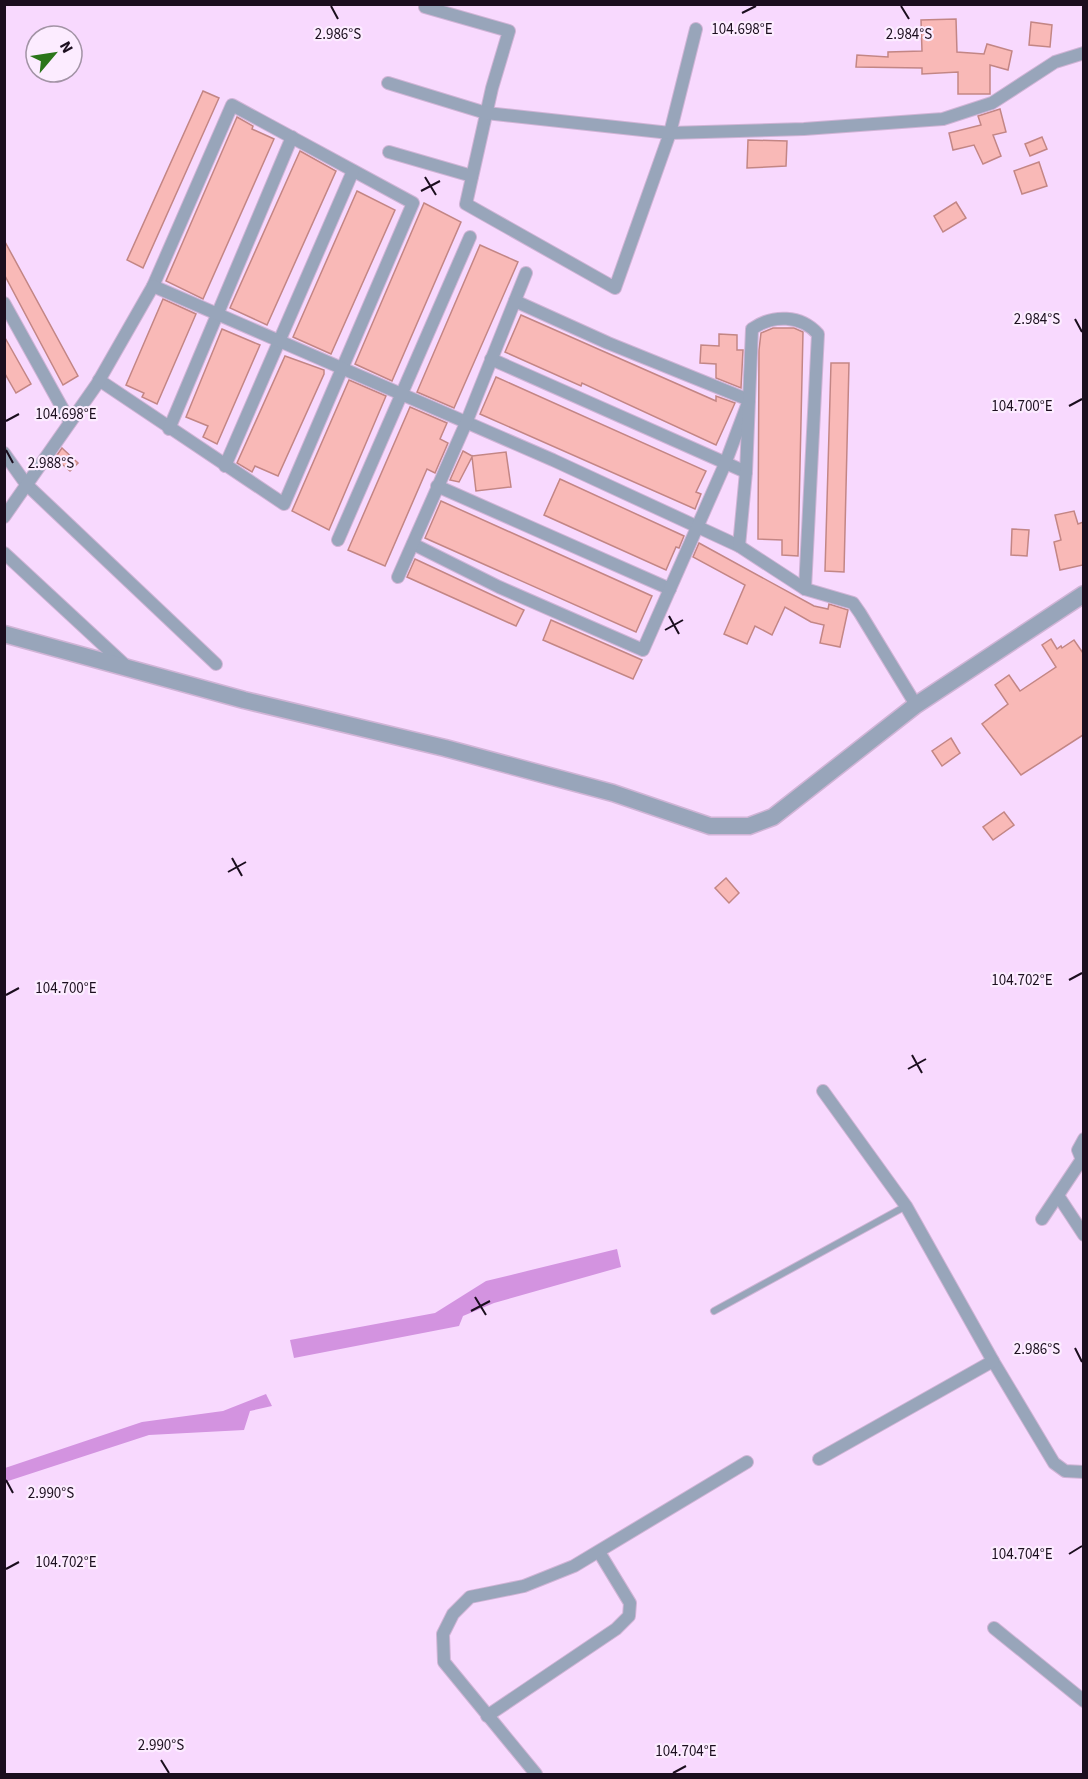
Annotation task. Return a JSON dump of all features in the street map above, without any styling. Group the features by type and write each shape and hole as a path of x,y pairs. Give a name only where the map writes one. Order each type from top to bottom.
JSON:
{"street":[{"path":"425,7 509,31 486,113 466,204 615,288 670,133 696,29"},
{"path":"388,83 486,113 670,133 804,129 943,119 992,103 1055,62 1083,53"},
{"path":"4,517 99,380 153,286 232,105 413,203 284,504 99,380"},
{"path":"169,429 292,137"},
{"path":"389,152 472,176"},
{"path":"225,466 278,339 353,171"},
{"path":"338,540 470,237"},
{"path":"398,577 466,423 526,273"},
{"path":"153,286 402,394 739,546 806,589 853,603 916,705"},
{"path":"515,301 608,343 749,400"},
{"path":"4,303 70,422"},
{"path":"739,546 746,472 752,329 767,321 798,319 810,325 818,334 806,589"},
{"path":"491,358 746,472"},
{"path":"412,544 499,587 643,650 725,464 749,400"},
{"path":"4,453 26,484 216,664"},
{"path":"437,486 670,589"},
{"path":"4,553 129,669"},
{"path":"4,634 244,700 445,748 613,793 710,826 730,828 749,826 773,817 916,705 1083,594"},
{"path":"823,1091 906,1206 993,1361 1054,1463 1065,1471 1083,1472"},
{"path":"1042,1219 1082,1164 1078,1150 1083,1139"},
{"path":"1059,1197 1083,1235"},
{"path":"819,1459 993,1361"},
{"path":"536,1774 444,1662 443,1634 453,1614 470,1597 547,1579 599,1552 747,1462"},
{"path":"487,1716 616,1629 628,1616 630,1603 599,1552"},
{"path":"994,1628 1083,1701"}],"lane":[{"path":"714,1311 906,1206"}],"shaded area":[{"path":"617,1249 621,1267 494,1303 463,1316 459,1326 294,1358 290,1340 435,1313 486,1281"},
{"path":"266,1394 272,1406 250,1411 244,1430 149,1435 5,1482 5,1468 142,1422 223,1411"}],"building":[{"path":"956,19 957,52 984,54 987,44 1012,51 1008,70 990,65 990,94 958,94 958,72 922,74 922,68 856,67 857,55 888,57 888,52 922,51 921,20"},
{"path":"1031,22 1052,25 1050,47 1029,45"},
{"path":"203,91 219,98 143,268 127,260"},
{"path":"1000,109 1006,132 993,135 1001,156 983,164 974,145 953,150 949,133 981,125 978,116"},
{"path":"237,117 253,126 252,129 274,139 203,299 166,281"},
{"path":"1042,137 1047,149 1030,156 1025,144"},
{"path":"748,140 787,141 786,166 747,168"},
{"path":"300,151 336,171 267,325 230,308"},
{"path":"1039,162 1047,186 1022,194 1014,171"},
{"path":"357,191 395,210 331,354 293,337"},
{"path":"956,202 966,218 943,232 934,216"},
{"path":"424,203 461,222 392,381 355,364"},
{"path":"4,240 78,376 63,385 4,274"},
{"path":"480,245 518,262 454,408 417,392"},
{"path":"163,299 196,314 157,404 142,397 144,393 126,385"},
{"path":"521,315 716,401 716,396 735,403 716,445 582,383 581,386 505,352"},
{"path":"773,328 794,328 803,332 798,556 782,555 782,540 758,539 759,350 761,333"},
{"path":"222,329 260,345 217,444 203,437 208,426 186,417"},
{"path":"719,334 737,335 737,350 743,350 741,388 716,378 716,364 700,363 701,345 719,346"},
{"path":"4,336 31,384 16,393 4,372"},
{"path":"285,356 324,370 324,374 278,476 255,466 252,472 237,463"},
{"path":"831,363 849,363 844,572 825,571"},
{"path":"496,377 706,471 696,492 701,494 695,509 480,414"},
{"path":"349,380 386,396 329,530 292,511"},
{"path":"410,407 447,423 440,439 448,443 435,473 427,469 385,566 348,550"},
{"path":"62,448 78,463 70,471 55,458"},
{"path":"463,451 472,456 506,452 511,487 476,491 472,457 459,482 450,480"},
{"path":"560,479 684,536 679,548 676,547 666,570 544,515"},
{"path":"441,501 652,596 636,632 425,538"},
{"path":"1074,511 1078,524 1083,522 1083,565 1060,570 1054,542 1061,540 1055,515"},
{"path":"1012,529 1029,530 1027,556 1011,555"},
{"path":"699,543 814,606 828,609 829,604 848,610 840,647 820,643 824,625 811,622 785,607 772,635 755,626 747,644 724,634 745,585 693,557"},
{"path":"415,559 524,610 516,626 407,577"},
{"path":"551,620 642,660 633,679 543,640"},
{"path":"1051,639 1057,649 1074,640 1083,653 1083,735 1021,775 982,724 1008,704 995,685 1009,675 1020,691 1056,667 1042,645"},
{"path":"951,738 960,753 942,766 932,751"},
{"path":"1004,812 1014,825 993,840 983,827"},
{"path":"726,878 739,893 729,903 715,888"}]}
